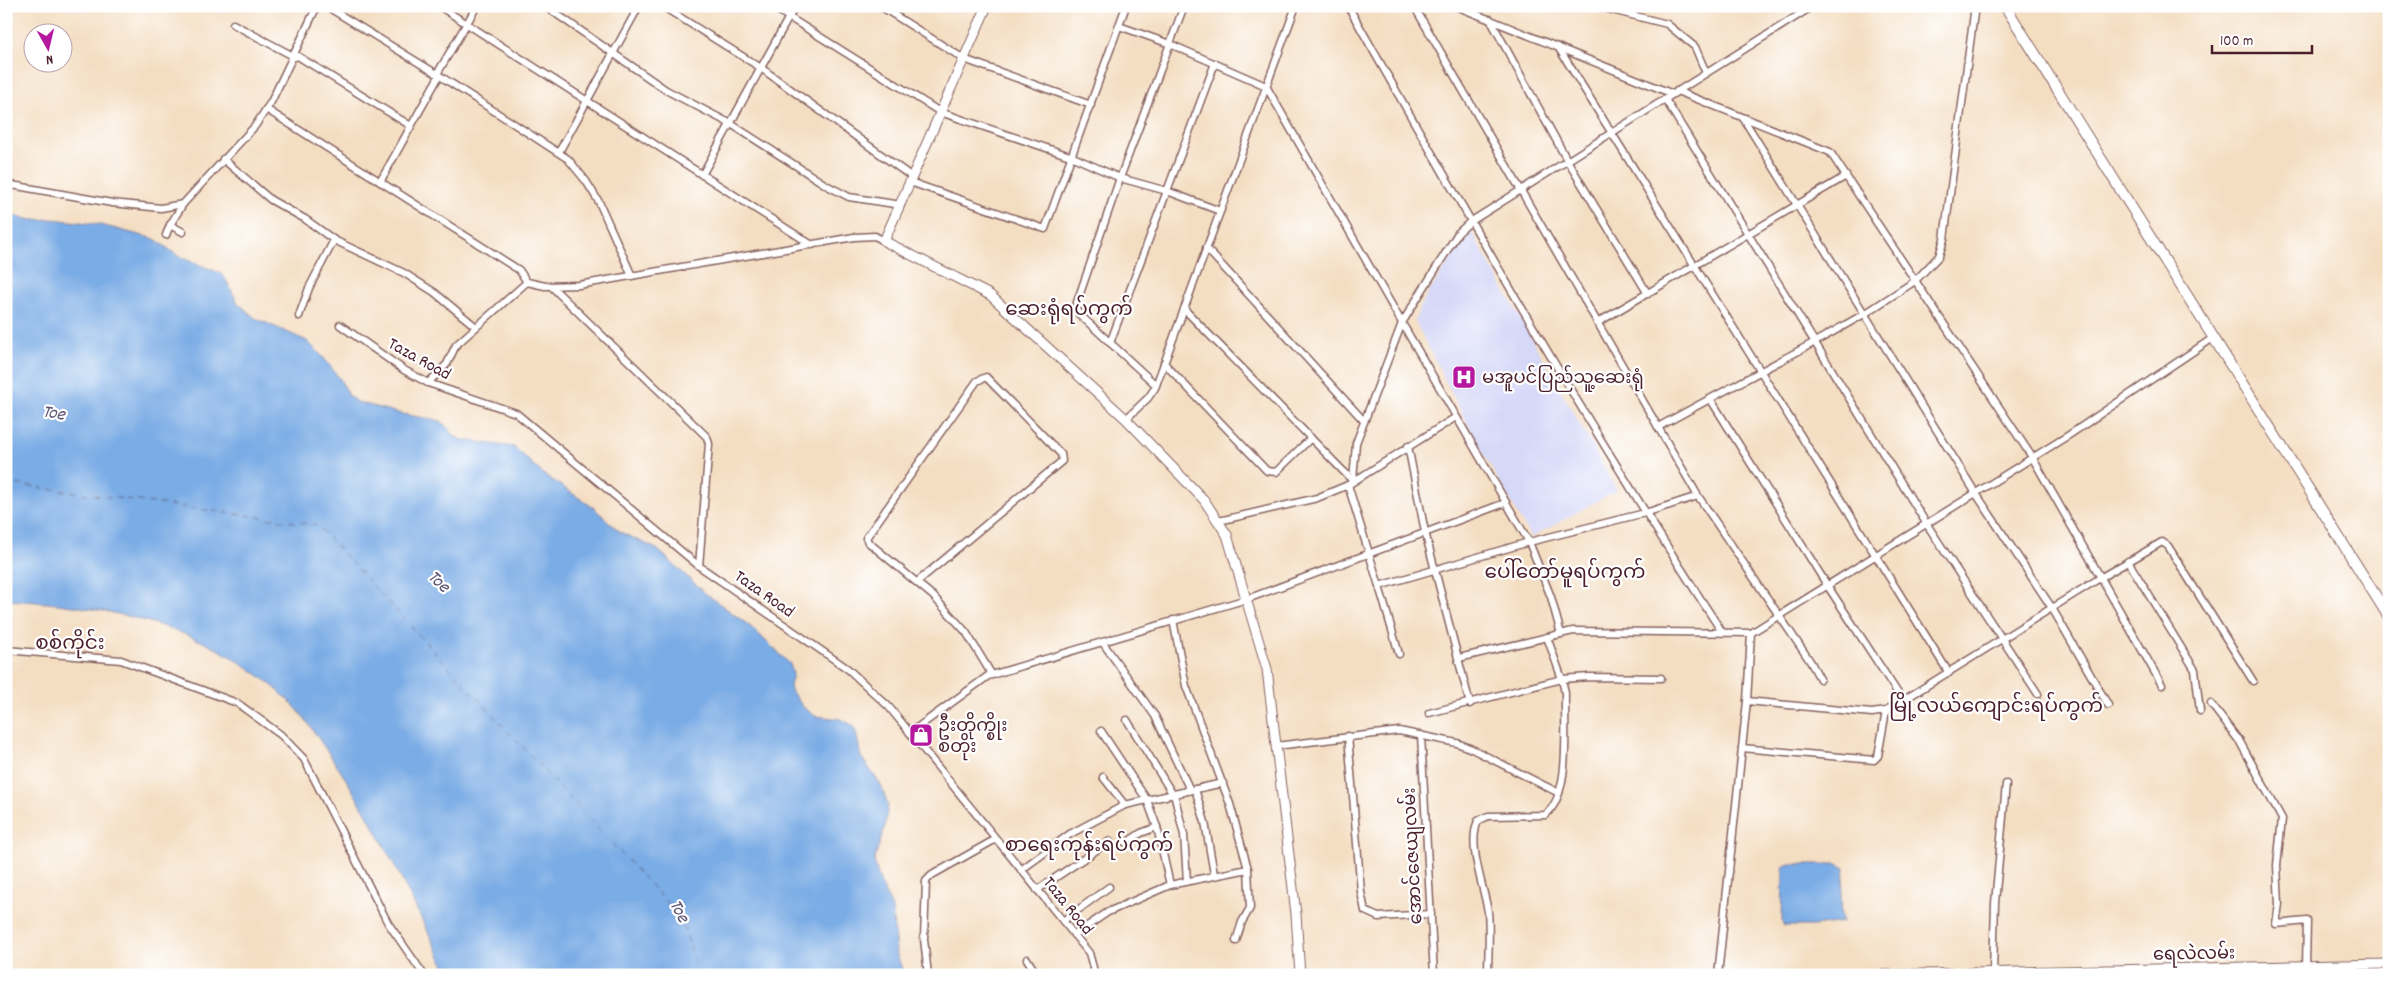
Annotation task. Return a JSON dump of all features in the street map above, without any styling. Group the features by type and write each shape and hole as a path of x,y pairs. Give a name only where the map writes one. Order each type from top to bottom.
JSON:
{"main road":[{"path":"2006,6 2212,338 2389,617"}],"street":[{"path":"166,235 183,204 255,126 295,56 317,6"},
{"path":"326,6 437,74 568,159 586,180 600,202 632,276"},
{"path":"439,6 812,245"},
{"path":"380,182 439,76 437,74 478,6"},
{"path":"545,6 614,52 666,90 731,124 826,185 849,196 901,205"},
{"path":"559,152 639,6"},
{"path":"662,6 761,68 911,180 1045,229 1073,157 1126,6"},
{"path":"771,6 940,112 1073,157 1120,178 1167,191 1220,211"},
{"path":"702,175 795,6"},
{"path":"880,6 964,59 1091,105"},
{"path":"884,241 987,6"},
{"path":"1156,385 1079,314 1076,305 1120,178 1184,6"},
{"path":"1126,419 1148,398 1156,385 1296,6"},
{"path":"1348,6 1470,222 1645,513 1722,632"},
{"path":"1414,6 1698,496 1810,661 1820,679"},
{"path":"1456,6 1830,152 2032,457 2162,685"},
{"path":"1596,6 1667,24 1695,47 1706,73"},
{"path":"1399,654 1368,554 1350,483 1356,443 1402,323 1458,233 1470,222 1520,190 1813,6"},
{"path":"1658,427 1762,372 1866,313 1915,281 1939,256 1944,239 1975,6"},
{"path":"1490,20 1567,160 1648,294"},
{"path":"233,24 295,56 411,126"},
{"path":"1119,26 1170,44 1266,86 1529,542 1550,597 1561,634"},
{"path":"1558,47 1949,673"},
{"path":"1110,343 1215,63"},
{"path":"1665,99 1926,523 2038,694"},
{"path":"266,109 518,270 527,282 551,286 579,285 854,237 875,236 990,294 1126,419 1204,500 1220,521 1227,535 1267,669 1296,914 1300,975"},
{"path":"1743,118 1866,313 1975,492 2052,608 2108,705"},
{"path":"223,159 271,200 305,219 334,240 404,273 434,292 476,327"},
{"path":"1598,323 1846,176"},
{"path":"6,184 112,203 161,208 183,204"},
{"path":"170,225 184,232"},
{"path":"299,316 309,288 334,240"},
{"path":"1206,248 1364,421"},
{"path":"428,383 447,364 456,345 527,282"},
{"path":"551,286 707,437 709,444 699,566"},
{"path":"1184,309 1311,438 1350,483"},
{"name":"Taza Road","path":"340,325 404,370 428,383 516,413 699,566 848,669 889,707 1089,953 1095,975"},
{"path":"1459,658 1581,631 1751,633 1778,614 2032,457 2212,338"},
{"path":"1164,363 1266,471 1276,472 1282,468 1311,438"},
{"path":"917,582 1062,461 1061,454 986,377 977,381 866,536 868,542 934,596 966,632 992,675"},
{"path":"1710,400 1903,701"},
{"path":"1220,521 1317,498 1350,483 1456,417"},
{"path":"1408,446 1425,532 1470,704"},
{"path":"1379,586 1529,542 1645,513 1698,496"},
{"path":"910,733 992,675 1247,599 1505,503"},
{"path":"1747,701 1872,713 1886,711 2128,561 2159,544 2165,543 2253,681"},
{"path":"2128,561 2195,670 2200,711"},
{"path":"1173,620 1186,686 1222,782 1248,869 1250,908 1242,922 1236,941"},
{"path":"1718,975 1747,701 1751,633"},
{"path":"1488,975 1488,914 1479,874 1474,830 1478,821 1488,816 1545,815 1552,809 1559,793 1564,769 1565,693 1547,637"},
{"path":"1103,643 1155,716 1192,790 1205,822 1214,874"},
{"path":"6,650 120,660 237,703 281,735 304,759 388,923 424,975"},
{"path":"1429,713 1562,679 1589,677 1661,678"},
{"path":"2212,704 2240,742 2282,819 2278,865 2279,904 2276,924 2307,921 2306,966"},
{"path":"1742,748 1874,760 1878,756 1886,711"},
{"path":"1127,720 1176,798 1184,835 1187,880"},
{"path":"1101,731 1147,800 1157,827 1170,885"},
{"path":"1276,746 1399,731 1457,743 1559,793"},
{"name":"အောင်ဇေယျလမ်း","path":"1420,735 1434,975"},
{"path":"1348,736 1361,892 1366,911 1370,915 1378,917 1431,914"},
{"path":"1103,777 1125,805"},
{"path":"1021,870 1070,834 1125,805 1222,782"},
{"path":"1993,972 1995,902 2006,784"},
{"path":"1126,842 1141,833 1157,827"},
{"path":"928,975 924,930 926,881 932,875 996,839"},
{"path":"1037,890 1110,841"},
{"path":"1074,935 1108,912 1170,885 1214,874 1248,869"},
{"path":"1063,921 1109,887"},
{"path":"1027,959 1037,975"},
{"name":"ရေလဲလမ်း","path":"1880,975 1979,974 1993,972 2161,972 2306,966 2339,970 2389,964"}],"shaded area":[{"path":"1470,229 1617,490 1531,538 1473,435 1415,321 1420,306"}],"water":[{"name":"Toe","path":"6,214 32,220 52,219 97,224 155,239 178,256 220,273 225,278 238,303 255,318 307,341 323,357 340,379 350,397 357,402 402,414 441,421 456,437 463,440 514,447 542,473 594,508 620,532 657,549 705,593 751,627 790,664 793,674 790,686 803,707 815,716 841,719 852,725 856,732 861,757 881,785 888,805 885,826 874,861 880,882 892,908 896,952 904,975 449,975 363,808 310,725 286,698 256,673 224,653 191,637 155,624 119,614 82,607 6,600"},
{"path":"1789,864 1837,864 1845,868 1841,899 1842,922 1814,926 1784,926 1782,922 1783,867"}],"ferry route":[{"path":"6,483 317,525 682,919 698,975"}],"place":[{"name":"မအူပင်ပြည်သူ့ဆေးရုံ","path":"1464,377"},
{"name":"ဦးတိုက္စိုး စတိုး","path":"921,735"}],"district":[{"name":"ဆေးရုံရပ်ကွက်","path":"1069,308"},
{"name":"ပေါ်တော်မူရပ်ကွက်","path":"1565,571"},
{"name":"စစ်ကိုင်း","path":"70,642"},
{"name":"မြို့လယ်ကျောင်းရပ်ကွက်","path":"1996,705"},
{"name":"စာရေးကုန်းရပ်ကွက်","path":"1089,844"}]}
